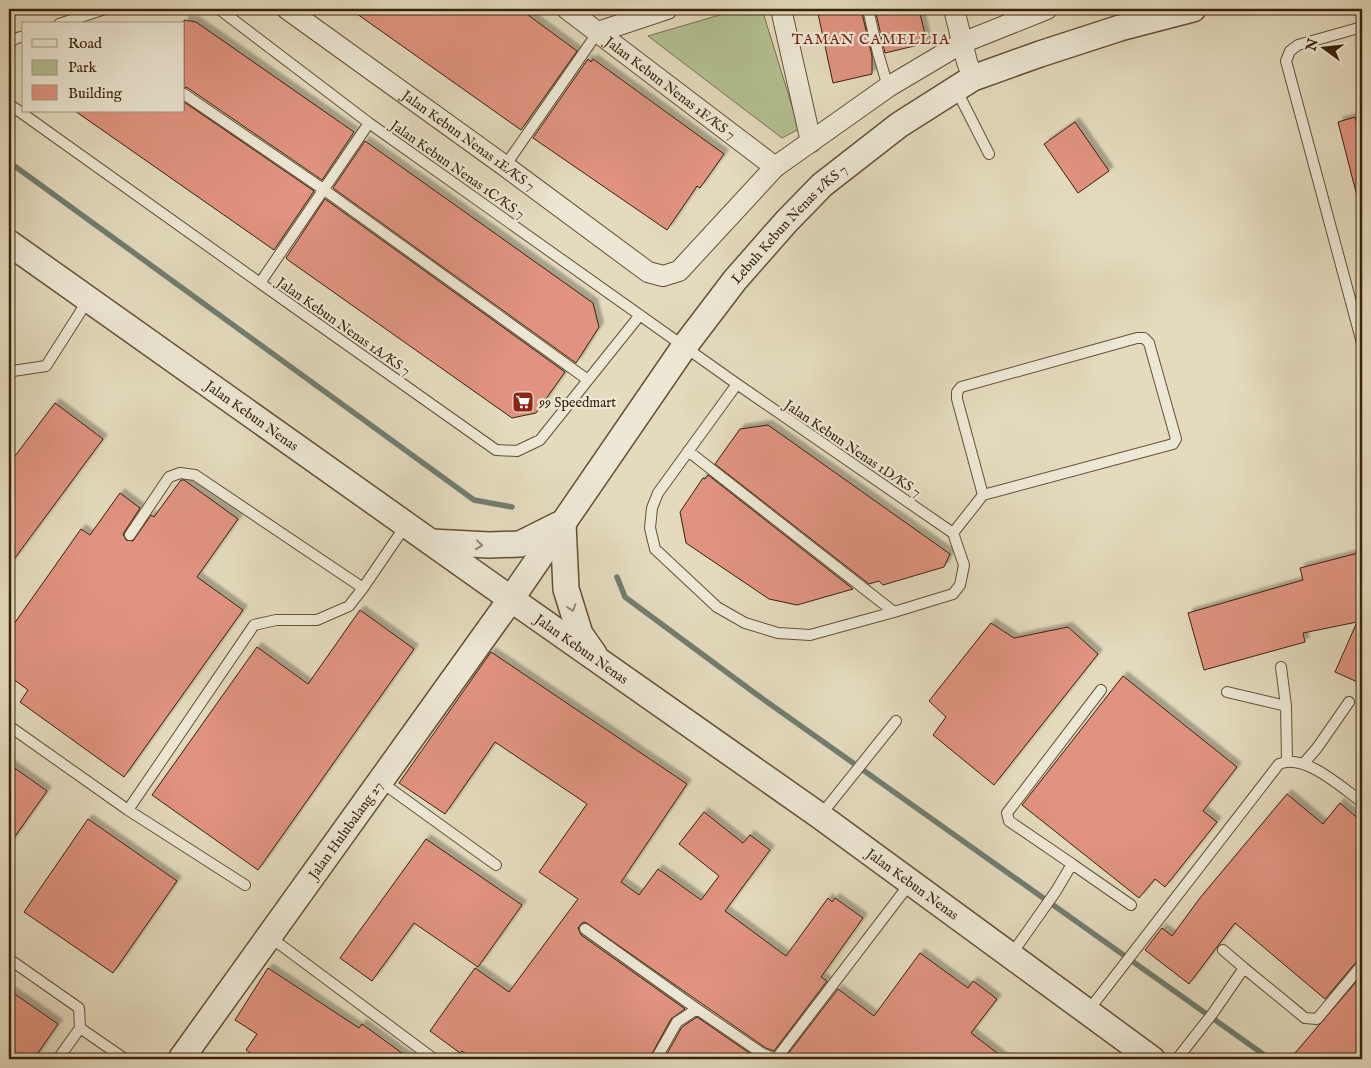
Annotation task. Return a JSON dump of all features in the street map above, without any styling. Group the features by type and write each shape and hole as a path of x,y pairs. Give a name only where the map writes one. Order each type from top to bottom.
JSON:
{"street":[{"name":"Jalan Kebun Nenas 1E/KS 7","path":"287,9 648,272 662,276 679,271 775,167"},
{"name":"Jalan Kebun Nenas 1F/KS 7","path":"567,9 775,167"},
{"path":"598,32 667,9"},
{"path":"781,9 811,142"},
{"path":"954,9 967,62 964,83"},
{"name":"Lebuh Kebun Nenas 1/KS 7","path":"510,599 684,347 735,280 786,222 822,185 899,125 964,83 1040,54 1120,28 1193,9"},
{"path":"775,167 888,87 962,43 1042,10"},
{"name":"Jalan Kebun Nenas","path":"9,243 510,599 820,816 1152,1059"},
{"path":"431,542 488,546 520,544 556,533 566,589 580,634 599,660"},
{"name":"Jalan Hulubalang 27","path":"181,1059 510,599"}],"lane":[{"path":"76,21 105,9"},
{"name":"Jalan Kebun Nenas 1C/KS 7","path":"219,9 370,123 684,347"},
{"path":"868,9 888,87"},
{"path":"1362,27 1298,45 1290,51 1286,61 1362,343"},
{"path":"505,166 598,32"},
{"path":"9,46 14,39 22,37"},
{"path":"964,83 989,154"},
{"path":"185,95 323,189 588,380"},
{"name":"Jalan Kebun Nenas 1A/KS 7","path":"9,104 496,450 517,451 540,440 640,315"},
{"path":"260,283 370,123"},
{"path":"9,368 13,371 46,366 88,299"},
{"path":"736,384 658,494 652,508 650,528 655,549 717,607 745,624 778,633 810,635 953,594 960,585 964,565 953,533 982,495 1173,444 1176,439 1149,343 1144,338 1136,338 961,387 957,392 958,399 982,495"},
{"name":"Jalan Kebun Nenas 1D/KS 7","path":"684,347 953,533"},
{"path":"688,451 894,612"},
{"path":"130,535 169,478 180,473 195,475 363,588"},
{"path":"128,810 254,625 276,620 317,620 349,606 406,524"},
{"path":"1281,667 1286,706 1287,760"},
{"path":"1101,690 1008,813 1009,821 1131,905"},
{"path":"1227,692 1286,706"},
{"path":"1304,763 1317,748 1349,702"},
{"path":"820,816 896,721"},
{"path":"9,726 128,810 245,885"},
{"path":"1087,1012 1279,764 1287,760 1304,763 1362,802"},
{"path":"380,781 496,865"},
{"path":"1011,955 1052,898 1072,864"},
{"path":"585,929 763,1054 776,1059 911,882"},
{"path":"269,936 434,1059"},
{"path":"1223,950 1305,1018 1317,1019 1362,965"},
{"path":"9,959 79,1008 80,1028 58,1059"},
{"path":"1177,1059 1210,1017 1244,968"},
{"path":"656,1059 677,1022 697,1009"},
{"path":"80,1028 125,1059"}],"green space":[{"path":"740,9 762,9 799,129 782,138 648,36"}],"building":[{"path":"350,9 520,9 577,51 521,130"},
{"path":"817,9 861,9 872,56 872,74 833,83"},
{"path":"875,9 919,9 927,43 885,53"},
{"path":"184,20 196,22 354,132 322,180 185,87"},
{"path":"588,59 591,62 593,59 724,154 700,188 697,186 667,230 533,138"},
{"path":"185,103 314,191 274,250 76,112 185,112"},
{"path":"1355,117 1356,121 1362,119 1362,195 1357,196 1338,122"},
{"path":"1075,122 1109,171 1078,193 1044,144"},
{"path":"365,141 593,303 599,327 576,363 333,188"},
{"path":"325,199 565,372 536,413 512,418 286,258"},
{"path":"55,403 103,439 9,566 9,464"},
{"path":"768,425 950,554 944,567 883,585 879,581 869,584 715,464 740,429"},
{"path":"708,475 853,589 797,605 769,599 686,543 680,512 703,478 705,479"},
{"path":"181,480 184,480 238,519 197,577 243,610 124,777 20,702 28,690 9,676 9,631 81,529 90,535 120,493 140,508 123,534 126,540 133,541 151,515 154,517"},
{"path":"1362,552 1362,684 1335,672 1357,622 1303,633 1305,642 1204,670 1188,613 1303,580 1300,568"},
{"path":"360,610 414,649 258,870 152,795 257,647 308,684"},
{"path":"991,623 1014,638 1068,627 1098,654 994,785 933,735 946,717 929,701"},
{"path":"491,652 687,784 621,882 639,895 658,869 701,900 719,876 679,844 704,812 743,843 750,835 770,850 725,911 786,956 828,898 832,902 835,898 863,918 821,977 827,981 774,1051 766,1048 585,922 578,928 581,935 685,1009 671,1019 649,1059 473,1059 462,1051 460,1053 430,1031 475,968 509,992 578,899 539,872 587,804 495,742 445,814 399,783"},
{"path":"1123,676 1237,767 1203,811 1217,822 1165,887 1155,879 1139,898 1022,805"},
{"path":"9,764 47,791 9,845"},
{"path":"1287,794 1323,824 1340,803 1362,822 1362,958 1357,961 1325,999 1235,923 1189,984 1145,950 1162,928 1172,936 1200,898"},
{"path":"88,819 177,881 113,973 24,912"},
{"path":"426,839 522,905 478,967 414,923 372,981 340,958"},
{"path":"920,953 968,988 973,981 997,999 971,1033 1005,1059 784,1059 838,989 874,1016"},
{"path":"268,968 359,1028 362,1024 410,1059 259,1059 246,1050 257,1034 235,1020"},
{"path":"1362,975 1362,1046 1351,1059 1290,1059"},
{"path":"9,990 58,1024 34,1059 9,1059"},
{"path":"697,1017 758,1059 664,1059 682,1027"}],"waterway":[{"path":"9,162 474,500 512,507"},
{"path":"617,577 625,597 756,694 1270,1059"}],"place":[{"name":"99 Speedmart","path":"523,402"}],"district":[{"name":"TAMAN CAMELLIA","path":"871,39"}]}
